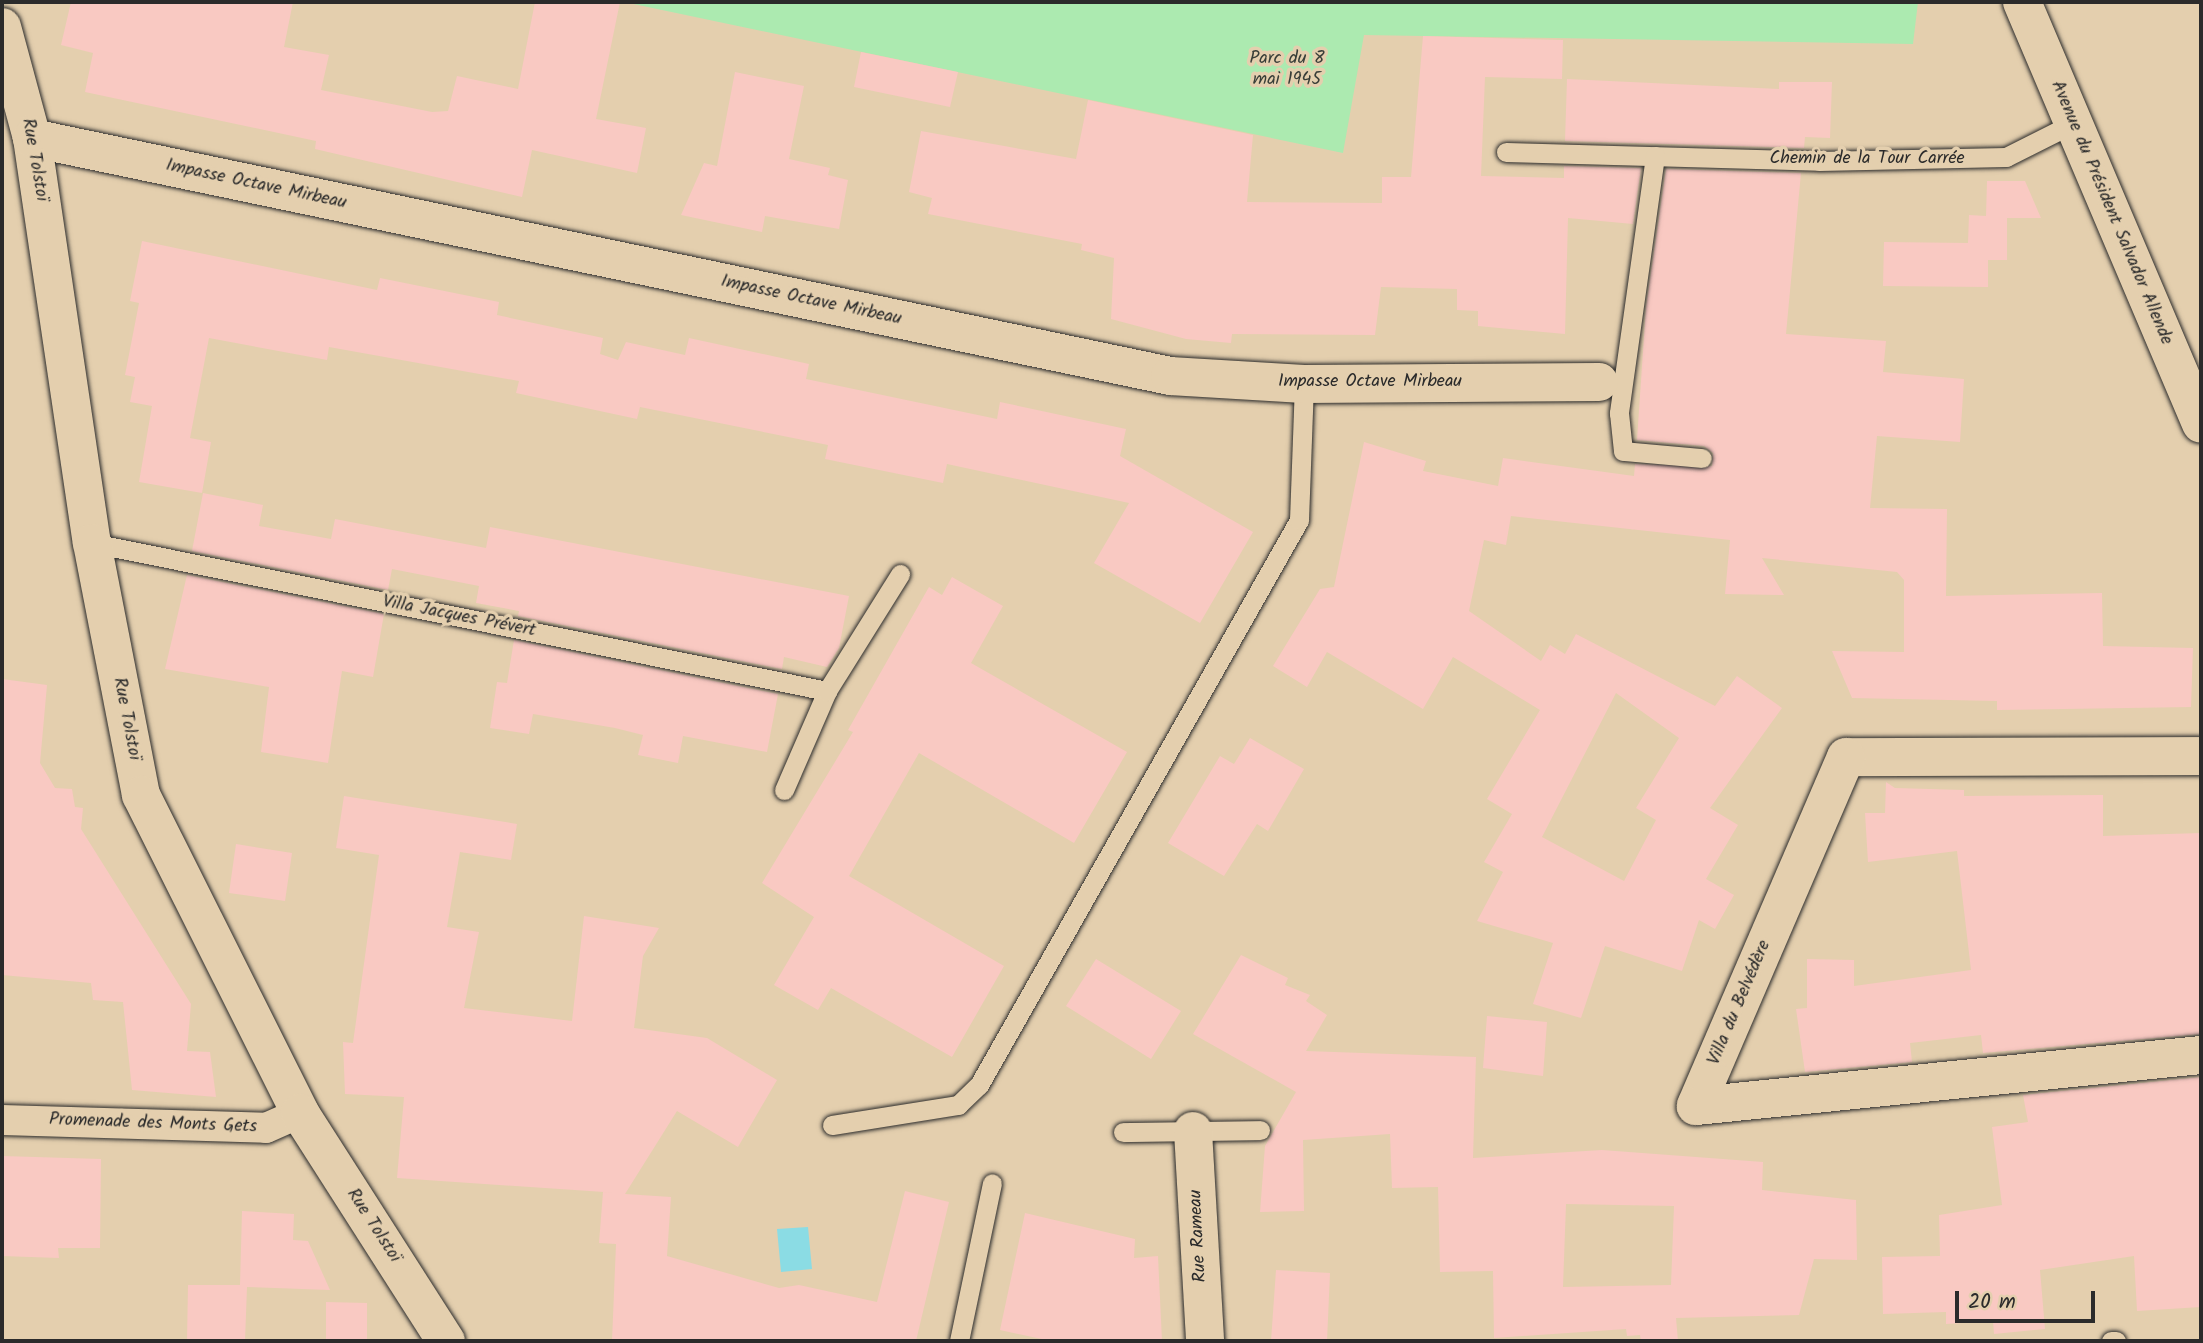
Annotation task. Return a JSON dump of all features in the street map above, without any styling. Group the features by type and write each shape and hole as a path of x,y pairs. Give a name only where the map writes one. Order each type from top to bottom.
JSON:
{"street":[{"name":"Avenue du Président Salvador Allende","path":"2022,2 2201,424"},
{"name":"Rue Tolstoï","path":"2,27 32,138 92,543 141,795 300,1113 446,1341"},
{"name":"Impasse Octave Mirbeau","path":"32,138 1170,376 1304,384 1599,382"},
{"name":"Villa du Belvédère","path":"2199,756 1846,757 1696,1106 2201,1055"},
{"name":"Promenade des Monts Gets","path":"2,1119 266,1128 300,1113"},
{"name":"Rue Rameau","path":"1194,1131 1205,1341"}],"lane":[{"name":"Chemin de la Tour Carrée","path":"1506,152 1655,156 2006,158 2072,124"},
{"path":"1655,156 1619,413 1623,451 1702,458"},
{"path":"832,1125 958,1105 979,1085 1299,520 1304,384"},
{"name":"Villa Jacques Prévert","path":"92,543 827,691"},
{"path":"784,790 827,691 900,574"},
{"path":"1123,1132 1260,1130"},
{"path":"959,1341 992,1183"}],"green space":[{"name":"Parc du 8 mai 1945","path":"624,2 1918,2 1913,44 1364,35 1343,153"}],"water":[{"path":"808,1227 812,1269 781,1272 777,1229"}],"building":[{"path":"71,2 293,2 284,47 329,55 321,90 432,112 448,111 457,76 518,89 535,2 620,2 596,119 646,128 637,173 532,150 522,197 315,149 316,141 85,92 93,53 61,45"},
{"path":"1423,36 1563,40 1562,79 1485,77 1481,176 1564,178 1564,166 1641,168 1633,224 1568,218 1565,334 1478,326 1478,311 1457,310 1457,289 1381,287 1375,335 1232,334 1231,343 1186,339 1111,319 1114,258 1081,250 1082,244 928,214 932,198 909,192 921,131 1076,159 1088,100 1253,135 1247,202 1382,203 1382,177 1411,177"},
{"path":"861,52 958,72 950,107 854,87"},
{"path":"735,72 804,86 789,159 830,168 828,175 848,180 839,229 765,216 762,232 681,215 704,163 717,166"},
{"path":"1567,79 1779,89 1779,82 1832,82 1830,138 1805,137 1804,148 1565,141"},
{"path":"1666,169 1801,173 1786,334 1886,341 1883,372 1964,379 1960,442 1877,436 1870,508 1947,509 1946,596 2102,593 2103,646 2193,648 2191,707 1997,710 1997,701 1852,698 1832,651 1904,652 1904,580 1897,572 1762,558 1784,595 1725,594 1730,540 1511,516 1506,545 1484,540 1469,611 1541,661 1550,645 1565,654 1576,634 1715,706 1737,676 1782,708 1710,808 1738,825 1706,879 1734,895 1715,929 1699,920 1682,971 1605,946 1581,1018 1533,1004 1553,943 1477,921 1503,872 1484,862 1512,814 1487,799 1540,710 1453,657 1423,709 1327,652 1307,687 1273,666 1320,589 1334,587 1364,442 1426,461 1423,471 1498,486 1503,458 1634,476 1635,464 1712,466 1713,453 1704,446 1637,440 1646,307","holes":["1616,693 1679,738 1636,808 1656,820 1624,881 1542,837"]},
{"path":"1987,181 2025,181 2041,218 2007,218 2007,260 1988,260 1988,287 1883,286 1884,242 1968,243 1969,215 1986,216"},
{"path":"142,241 377,290 380,278 499,302 497,315 603,338 600,354 618,360 626,342 685,355 689,338 809,364 806,379 997,419 1000,402 1126,429 1120,456 1253,532 1200,623 1094,563 1129,503 947,464 943,483 825,459 828,445 640,407 637,419 516,393 519,381 329,347 327,360 209,338 190,438 211,442 202,493 139,482 152,406 130,402 135,377 125,375 139,303 130,301"},
{"path":"203,493 263,505 259,526 331,539 335,519 486,548 490,527 849,596 839,648 827,667 784,657 782,669 518,616 519,611 476,603 479,586 392,569 388,590 192,551"},
{"path":"187,575 384,614 373,677 342,671 328,763 261,752 269,687 165,669"},
{"path":"952,577 1003,606 971,663 1127,752 1074,843 919,753 849,876 1004,966 952,1057 831,988 818,1010 774,985 814,917 762,883 853,732 848,730 929,587 942,595"},
{"path":"514,640 778,694 767,752 683,736 678,763 638,755 643,735 615,728 533,714 529,734 490,728 497,682 507,683"},
{"path":"2,679 47,685 40,763 55,788 72,789 75,807 83,808 81,829 191,1004 187,1051 210,1052 216,1097 132,1090 123,1002 93,1000 91,983 2,975"},
{"path":"1250,738 1304,769 1268,831 1257,824 1224,876 1168,843 1220,756 1234,764"},
{"path":"1886,782 1895,788 1964,790 1964,796 2103,795 2103,836 2201,833 2201,1034 1983,1053 1981,1035 1910,1043 1912,1062 1805,1072 1796,1009 1807,1008 1807,959 1854,960 1854,986 1971,970 1957,851 1868,862 1865,813 1885,813"},
{"path":"344,796 517,824 511,860 460,852 447,927 479,932 464,1008 572,1021 584,916 659,928 643,956 634,1028 707,1038 777,1080 738,1147 677,1111 625,1194 671,1197 667,1256 779,1288 799,1285 877,1302 905,1191 949,1202 916,1341 612,1341 616,1244 599,1243 603,1192 619,1193 397,1178 404,1097 345,1094 343,1042 353,1043 379,855 336,848"},
{"path":"236,844 292,853 285,901 229,893"},
{"path":"1241,955 1288,978 1285,985 1310,995 1306,1001 1327,1015 1306,1051 1476,1057 1473,1158 1602,1150 1763,1162 1762,1190 1856,1200 1857,1260 1814,1259 1799,1315 1676,1318 1678,1341 1641,1341 1640,1335 1627,1336 1626,1329 1494,1338 1493,1271 1440,1272 1438,1187 1392,1188 1390,1134 1303,1140 1304,1211 1260,1212 1265,1146 1296,1092 1193,1034","holes":["1566,1204 1674,1206 1671,1285 1563,1287"]},
{"path":"1096,959 1181,1011 1151,1059 1066,1006"},
{"path":"1487,1016 1547,1022 1543,1076 1483,1068"},
{"path":"2201,1077 2201,1307 2137,1311 2134,1256 2040,1270 2045,1329 1994,1334 1993,1321 1946,1324 1946,1312 1883,1314 1882,1257 1940,1256 1939,1215 2002,1205 1992,1127 2028,1122 2023,1095"},
{"path":"2,1156 101,1159 100,1248 58,1248 59,1258 2,1256"},
{"path":"242,1211 294,1214 293,1240 308,1241 330,1290 247,1287 245,1341 187,1341 188,1285 240,1285"},
{"path":"1025,1213 1135,1239 1134,1258 1158,1256 1162,1341 1051,1341 1000,1330"},
{"path":"1276,1270 1330,1273 1327,1341 1271,1341"},
{"path":"326,1302 367,1303 367,1341 326,1341"}]}
